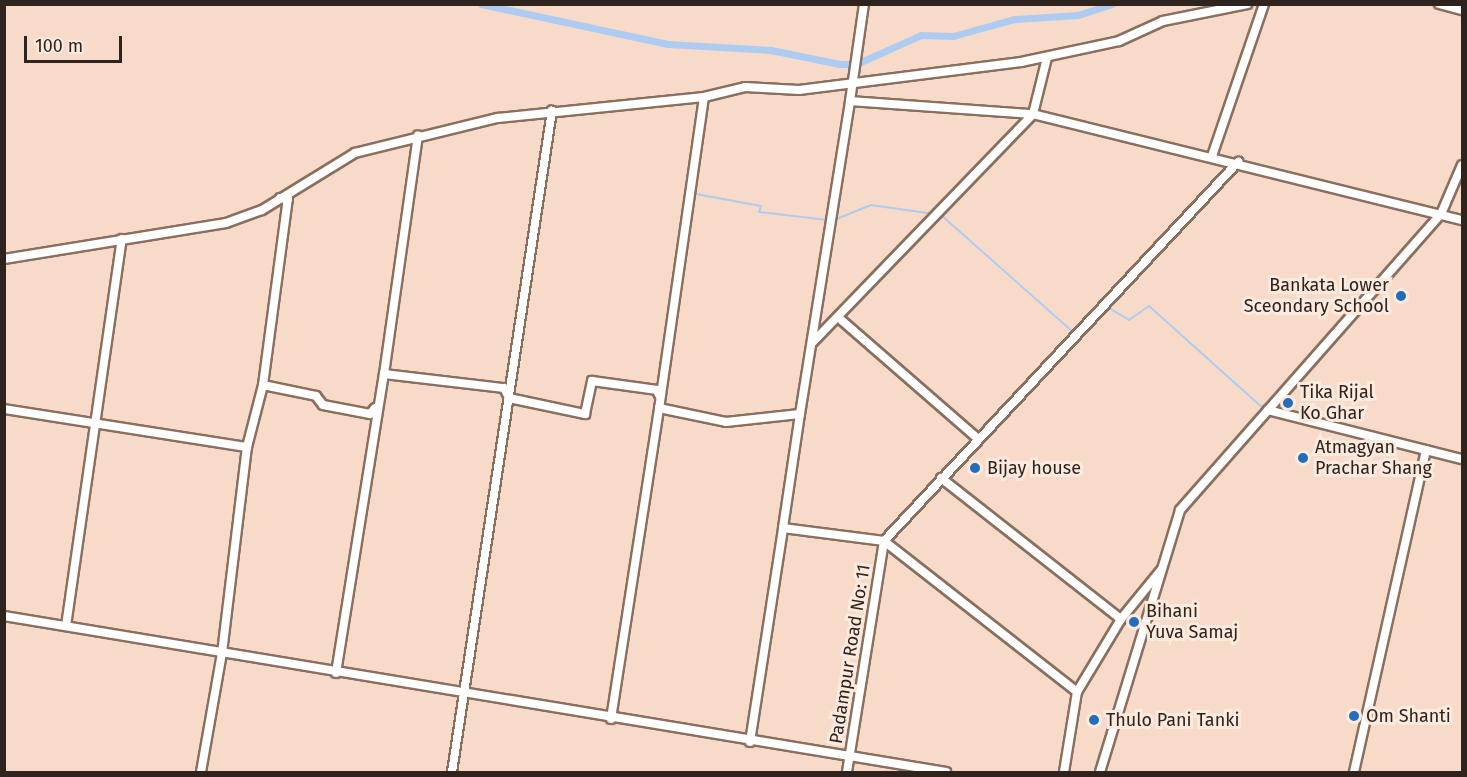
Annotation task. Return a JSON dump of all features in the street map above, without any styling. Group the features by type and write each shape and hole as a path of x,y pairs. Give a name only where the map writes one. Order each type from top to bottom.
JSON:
{"street":[{"path":"750,742 813,342 828,223 849,111 864,4"},
{"path":"4,260 226,223 280,198 355,153 418,135 552,111 704,97 745,87 799,90 1047,58 1119,41 1163,21 1247,4"},
{"path":"1212,156 1264,4"},
{"path":"1439,4 1462,10"},
{"path":"813,342 839,318 1033,114 1047,58"},
{"path":"611,719 704,97"},
{"path":"850,102 1033,114 1212,156 1236,165 1462,220"},
{"path":"452,772 552,111"},
{"path":"336,673 376,407 384,374 418,135"},
{"path":"884,541 976,437 1236,165"},
{"path":"1100,772 1180,510 1359,304 1441,214 1462,165"},
{"path":"201,772 222,653 247,447 263,386 288,199 280,198"},
{"path":"66,626 97,425 122,239"},
{"path":"839,318 976,437"},
{"path":"384,374 504,388 509,398"},
{"path":"509,398 585,414 592,381 657,390 659,395"},
{"path":"263,386 316,396 323,405 370,414 376,407"},
{"path":"659,408 726,422 800,414"},
{"path":"4,409 247,447"},
{"path":"1266,412 1462,459"},
{"path":"1354,772 1426,450"},
{"path":"940,478 1121,619"},
{"path":"783,528 884,541 1077,692"},
{"name":"Padampur Road No: 11","path":"847,772 884,541"},
{"path":"1064,772 1077,692 1121,619 1161,570"},
{"path":"4,616 611,719 946,772"}],"waterway":[{"path":"481,4 668,44 771,50 840,64 856,64 921,35 953,36 1014,19 1078,15 1112,4"},
{"path":"696,194 761,206 759,212 828,220"},
{"path":"834,220 871,205 934,214"},
{"path":"940,214 1074,333"},
{"path":"1078,338 1109,308 1129,320 1149,306 1266,411"},
{"path":"1294,420 1332,430"}],"place":[{"name":"Bankata Lower Sceondary School","path":"1401,296"},
{"name":"Tika Rijal Ko Ghar","path":"1288,403"},
{"name":"Atmagyan Prachar Shang","path":"1303,458"},
{"name":"Bijay house","path":"975,468"},
{"name":"Bihani Yuva Samaj","path":"1134,622"},
{"name":"Om Shanti","path":"1354,716"},
{"name":"Thulo Pani Tanki","path":"1094,720"}]}
